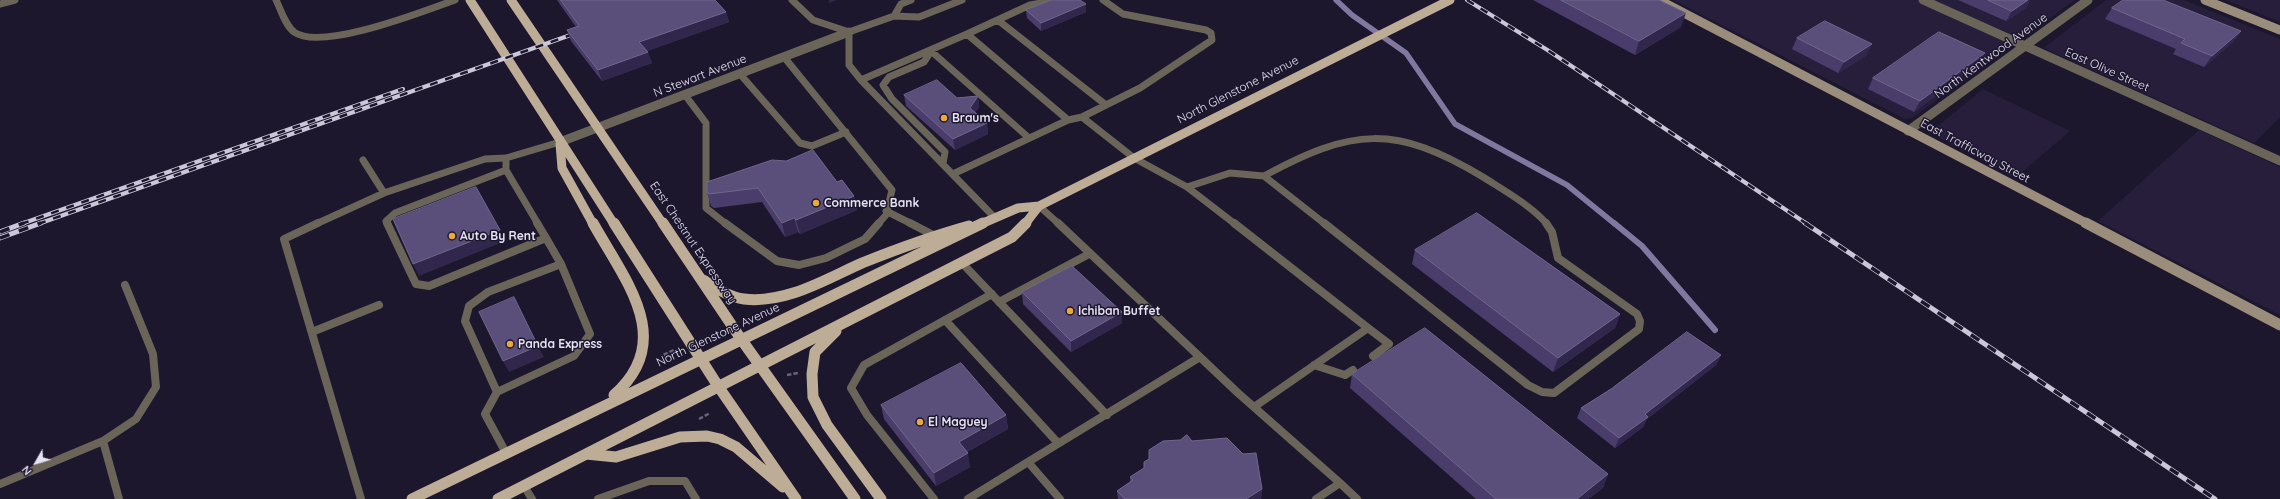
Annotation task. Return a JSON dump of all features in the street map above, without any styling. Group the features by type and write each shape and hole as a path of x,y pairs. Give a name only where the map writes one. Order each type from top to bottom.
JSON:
{"main road":[{"path":"470,0 718,386 795,498"},
{"name":"East Chestnut Expressway","path":"511,0 741,340 856,499"},
{"name":"North Glenstone Avenue","path":"412,499 594,409 944,244 992,219 1018,208 1039,206 1450,0"},
{"name":"East Trafficway Street","path":"1659,0 2280,325"},
{"path":"2205,0 2280,30"},
{"path":"560,142 562,168 639,306 645,321 641,358 636,372 623,388 594,409"},
{"name":"North Glenstone Avenue","path":"498,499 1012,237 1029,221 1039,206"},
{"path":"700,278 731,297 746,300 764,299 792,292 934,235 992,219"},
{"path":"856,316 828,336 815,352 812,374 813,396 827,425 881,499"},
{"path":"586,454 615,457 676,437 698,435 721,439 739,451 795,498"}],"street":[{"name":"East Olive Street","path":"1923,0 2280,161"},
{"name":"North Kentwood Avenue","path":"1908,131 2088,0"},
{"name":"N Stewart Avenue","path":"560,142 849,32"}],"lane":[{"path":"0,4 15,0"},
{"path":"276,0 295,32 307,38 329,38 381,24 455,0"},
{"path":"792,0 813,20 849,32 894,16 919,17 962,0"},
{"path":"894,16 901,4 911,0"},
{"path":"861,80 931,51 1009,14 1041,2 1058,0"},
{"path":"953,174 1068,120 1082,117 1140,88 1212,40 1211,33 1206,30 1123,14 1103,0"},
{"path":"999,20 1106,105"},
{"path":"849,32 849,65 861,80 953,174 992,219"},
{"path":"967,34 1068,120"},
{"path":"931,51 1029,138"},
{"path":"931,51 924,62 889,77 883,85 892,99 945,152 942,163"},
{"path":"685,95 706,123 706,208 714,216 778,261 799,265 826,258 866,239 874,231 886,211 892,190 891,186 784,57"},
{"path":"740,74 800,143 812,146 846,132"},
{"path":"1082,117 1134,158 1187,187 1389,344 1373,356"},
{"path":"1187,187 1230,173 1264,176 1306,154 1358,139 1382,138 1441,155 1455,161 1540,215 1551,229 1558,258 1637,314 1640,321 1639,329 1554,393 1542,392 1528,385 1264,176"},
{"path":"362,499 284,239 384,193 485,159 506,158 560,142"},
{"path":"506,158 506,170 561,264 590,334 574,356 497,392 485,414 506,452"},
{"path":"363,160 384,193"},
{"path":"506,170 395,213 386,221 416,284 429,286 546,238"},
{"path":"1039,206 1254,407 1357,499"},
{"path":"886,211 919,230 934,235 944,244"},
{"path":"999,302 1089,254"},
{"path":"961,262 1107,415"},
{"path":"497,392 465,321 466,311 473,301 486,294 561,264"},
{"path":"0,484 103,440 136,419 156,387 153,354 124,286"},
{"path":"934,499 867,415 852,388 864,365 992,294"},
{"path":"312,332 379,305"},
{"path":"945,320 1058,443"},
{"path":"1254,407 1368,328"},
{"path":"968,499 1200,357"},
{"path":"1314,365 1345,375 1353,370"},
{"path":"103,440 119,499"},
{"path":"1028,462 1060,499"},
{"path":"598,499 649,481 685,481 696,499"},
{"path":"1316,499 1340,483"},
{"path":"524,486 532,499"}],"path":[{"path":"657,356 674,350"},
{"path":"663,354 668,362"},
{"path":"790,370 793,373"},
{"path":"787,376 793,373 801,373"},
{"path":"695,413 701,424"},
{"path":"699,419 710,413"}],"shaded area":[{"path":"1673,0 2075,0 1912,118 1905,119"},
{"path":"2106,0 2184,0 2280,39 2280,117 2254,143 2048,50 2045,47"},
{"path":"2226,0 2280,0 2280,22"},
{"path":"1983,89 2070,131 2015,178 1938,137 1933,130"},
{"path":"2199,130 2280,167 2280,315 2098,221"}],"building":[{"path":"561,0 715,0 726,12 639,42 648,52 598,70 567,30 579,26"},
{"path":"1052,0 1080,0 1086,4 1041,23 1026,10"},
{"path":"1561,0 1659,0 1686,13 1639,41"},
{"path":"1988,0 2028,0 2012,11"},
{"path":"2123,0 2163,0 2241,31 2212,56 2181,43 2185,39 2112,8"},
{"path":"1825,21 1872,44 1844,62 1797,38"},
{"path":"1939,32 1985,53 1920,101 1873,78"},
{"path":"937,80 957,98 978,96 970,108 987,123 953,139 904,95"},
{"path":"813,150 837,182 842,180 854,196 796,220 794,218 782,223 758,188 709,194 707,192 707,182 772,160 786,161"},
{"name":"Auto By Rent","path":"476,187 500,230 413,264 393,219"},
{"path":"1477,213 1620,314 1558,358 1415,250"},
{"path":"1072,266 1122,312 1071,341 1022,292"},
{"path":"514,297 538,346 503,361 479,312"},
{"path":"1425,328 1608,474 1577,499 1496,499 1352,374"},
{"path":"1687,332 1721,355 1645,414 1648,417 1619,438 1581,408 1611,389"},
{"path":"961,363 1006,415 959,442 968,453 934,473 881,405"},
{"path":"1187,435 1192,441 1227,438 1243,454 1256,453 1262,489 1246,499 1125,499 1117,491 1133,480 1130,477 1144,468 1144,462 1149,459 1149,450 1163,441 1180,440"}],"waterway":[{"path":"1336,0 1352,15 1406,53 1455,124 1567,185 1615,224"},
{"path":"1614,223 1642,246 1715,330"}],"railway":[{"path":"1467,0 1549,51 1807,224"},
{"path":"38,224 579,32"},
{"path":"21,224 403,89"},
{"path":"0,232 24,223"},
{"path":"0,238 41,223"},
{"path":"1805,223 2215,499"}],"place":[{"name":"Braum's","path":"944,118"},
{"name":"Commerce Bank","path":"816,203"},
{"name":"Auto By Rent","path":"452,236"},
{"name":"Ichiban Buffet","path":"1070,311"},
{"name":"Panda Express","path":"510,344"},
{"name":"El Maguey","path":"920,422"}]}
